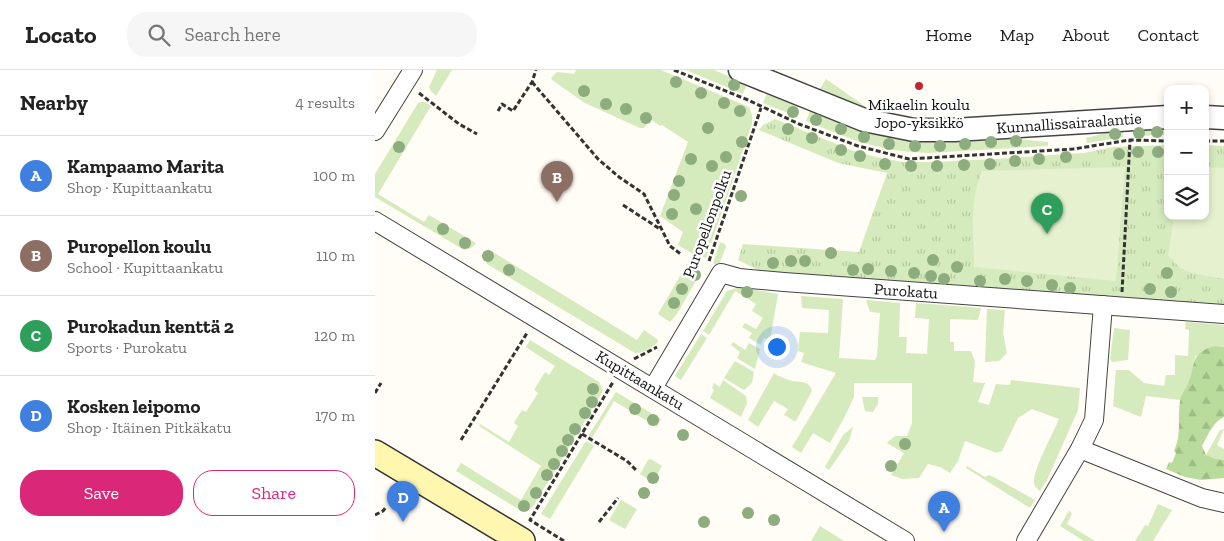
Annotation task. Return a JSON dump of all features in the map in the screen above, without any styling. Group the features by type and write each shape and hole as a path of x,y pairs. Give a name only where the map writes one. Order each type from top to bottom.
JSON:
{"main road":[{"path":"375,452 526,530"}],"street":[{"name":"Kunnallissairaalantie","path":"740,70 782,78 864,120 914,130 954,130 1164,117"},
{"path":"375,131 407,72"},
{"path":"1209,117 1224,118"},
{"name":"Kupittaankatu","path":"375,221 905,541"},
{"name":"Purokatu","path":"653,388 721,273 739,278 784,282 1224,314"},
{"path":"1026,541 1080,449 1094,420 1103,305"},
{"path":"1080,449 1201,498 1224,503"},
{"path":"1201,498 1224,516"}],"path":[{"path":"498,111 502,104 513,111 531,82 536,70"},
{"name":"Puropellonpolku","path":"674,70 761,108 707,267"},
{"path":"531,82 598,159 644,194 670,246 682,255"},
{"path":"419,93 459,124 477,134"},
{"path":"799,124 801,118"},
{"path":"1121,306 1130,140"},
{"path":"1209,141 1224,141"},
{"path":"623,205 662,230"},
{"path":"461,440 527,333"},
{"path":"637,358 660,345"},
{"path":"375,393 381,383"},
{"path":"564,541 526,530 612,384"},
{"path":"581,434 627,461 637,470"},
{"path":"599,522 618,498"},
{"path":"375,515 386,507"}],"green space":[{"path":"437,70 452,70 436,96 429,87"},
{"path":"576,70 661,70 749,107 752,115 752,124 706,258 693,254 678,245 683,232 660,216 688,142 650,119 644,128 640,128 585,103 551,78 557,72 574,74"},
{"path":"686,70 714,70 747,84 743,94"},
{"path":"826,79 876,114 818,92"},
{"path":"767,93 798,106 796,113 793,115 763,103"},
{"path":"421,102 431,106 378,194 424,222 429,215 476,243 471,248 464,250 375,197 375,174 418,103"},
{"path":"810,111 862,131 898,139 942,143 1015,139 1048,142 1048,146 928,153 893,150 859,142 806,121"},
{"path":"775,119 851,150 903,162 994,159 1084,153 1113,147 1164,145 1164,220 1209,220 1209,145 1224,146 1224,305 780,274 758,270 738,260 743,244 859,252 887,173 838,163 759,130 763,125"},
{"path":"1164,128 1164,135 1135,136 1134,129"},
{"path":"1122,129 1123,137 1087,143 1086,138"},
{"path":"1125,167 1116,281 974,267 973,230 975,194 982,171"},
{"path":"1209,167 1224,168 1224,279 1192,273 1179,267 1168,255 1173,220 1209,220"},
{"path":"720,242 725,244 726,247 718,267 713,263"},
{"path":"488,249 637,340 644,330 658,340 658,342 647,350 635,353 487,264 484,258"},
{"path":"687,264 701,272 677,314 670,322 658,314"},
{"path":"740,287 778,294 770,340 764,338 761,345 749,338 752,333 742,327 745,323 756,329 763,318 752,311 756,304 735,291 709,335 703,331 727,291"},
{"path":"801,296 843,299 839,358 875,360 877,356 880,313 870,312 866,300 900,303 899,337 907,337 906,353 927,354 929,319 915,318 916,303 981,308 978,320 950,319 950,342 954,342 954,351 971,351 975,361 973,382 985,383 978,402 989,405 996,384 1010,385 1011,380 1080,388 1078,410 1047,480 1040,491 1034,482 1035,476 1040,459 1059,419 1032,409 1018,418 1002,451 997,453 965,441 958,461 950,473 940,467 928,464 919,478 902,479 891,475 904,453 887,443 895,436 907,436 912,423 912,383 854,383 854,397 830,443 813,433 801,453 792,447 836,373 801,362 804,353 798,351 800,332 828,333 829,310 802,308"},
{"path":"987,309 1005,310 1003,333 1007,353 999,361 985,362"},
{"path":"1186,322 1224,325 1224,347 1215,346 1195,356 1194,368 1181,400 1146,396 1141,417 1113,406 1116,370 1129,370 1144,383 1164,386 1166,375 1175,375 1175,355 1188,356 1189,330 1185,329"},
{"path":"1114,328 1130,330 1128,360 1112,362 1110,359"},
{"path":"701,334 707,338 681,380 675,376"},
{"path":"530,340 599,382 603,391 532,508 520,510 456,471 461,463 521,500 541,466 479,426 480,424 509,442 518,426 514,423 522,410 526,412 538,393 534,390 545,372 549,375 555,366 526,347"},
{"path":"733,342 745,350 749,343 760,349 755,369 737,358 740,352 731,345"},
{"path":"1215,346 1224,347 1224,417 1214,425 1202,446 1206,455 1224,460 1224,478 1201,480 1185,477 1166,469 1169,462 1172,463 1176,453 1174,451 1179,430 1181,397 1191,376 1195,360 1201,352"},
{"path":"735,361 754,372 752,383 744,390 724,378"},
{"path":"774,373 788,380 805,383 811,387 812,391 796,421 784,415 788,409 774,401 758,427 748,420"},
{"path":"723,380 746,396 747,403 741,417 710,398 714,390 712,388 714,383 720,387"},
{"path":"616,392 661,419 657,427 614,401 592,438 589,435"},
{"path":"862,397 878,397 878,404 873,412 865,411"},
{"path":"853,427 849,441 829,470 825,467 843,435"},
{"path":"1224,429 1217,445 1224,449 1224,460 1206,455 1220,430"},
{"path":"586,441 594,446 550,519 541,514"},
{"path":"651,459 662,466 653,482 640,474 648,460"},
{"path":"967,466 985,477 990,475 1035,500 1030,508 966,468"},
{"path":"621,500 637,509 625,529 609,520"},
{"path":"1158,504 1172,510 1153,541 1135,541 1145,525 1148,526"},
{"path":"1069,511 1072,513 1067,524 1095,541 1084,541 1060,526"},
{"path":"820,526 844,541 811,541"}],"place":[{"name":"Mikaelin koulu Jopo-yksikkö","path":"919,86"},
{"name":"Puropellon koulu","path":"557,202"},
{"name":"Purokadun kenttä 2","path":"1047,234"},
{"name":"Kosken leipomo","path":"403,522"},
{"name":"Kampaamo Marita","path":"944,532"}]}
